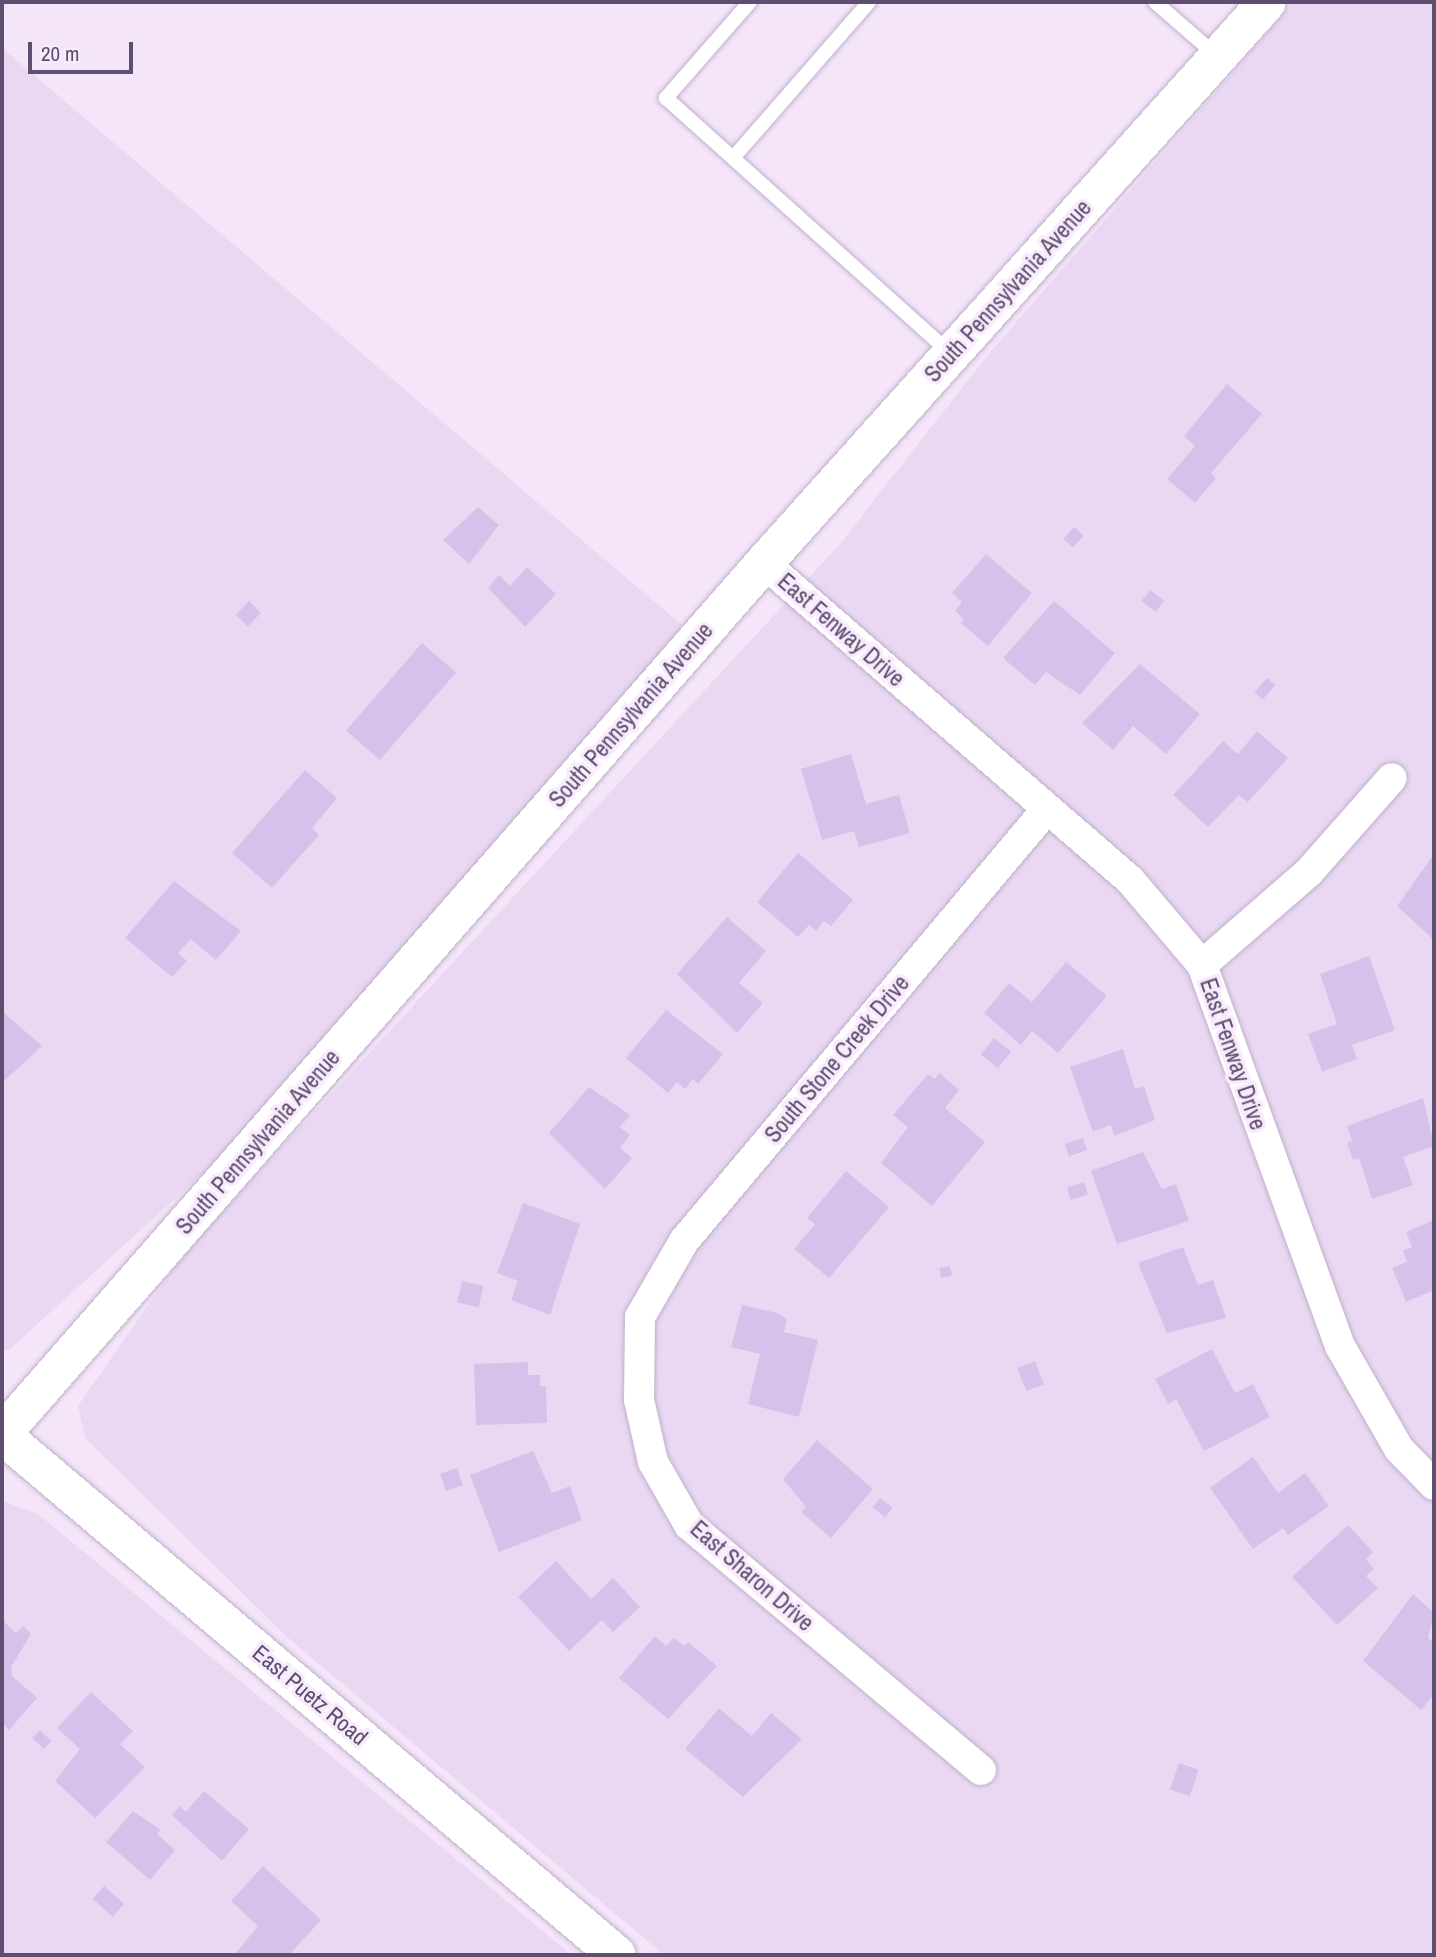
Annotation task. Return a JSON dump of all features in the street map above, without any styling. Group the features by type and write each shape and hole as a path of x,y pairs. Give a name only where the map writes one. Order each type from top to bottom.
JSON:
{"street":[{"name":"South Pennsylvania Avenue","path":"2,1434 764,563 1267,2"},
{"name":"East Fenway Drive","path":"764,563 1130,880 1202,965 1340,1346 1399,1450 1434,1485"},
{"path":"1202,965 1309,872 1392,778"},
{"name":"South Stone Creek Drive","path":"640,1317 684,1241 1046,810"},
{"name":"East Sharon Drive","path":"640,1317 639,1400 653,1462 689,1525 981,1770"},
{"name":"East Puetz Road","path":"2,1434 617,1955"}],"lane":[{"path":"750,2 666,98 951,354"},
{"path":"733,158 869,2"},
{"path":"1155,2 1218,57"}],"shaded area":[{"path":"1294,2 1434,2 1434,1955 664,1955 287,1637 85,1438 78,1406 185,1252 839,545 987,356"},
{"path":"2,48 689,631 221,1157 9,1350 2,1350"},
{"path":"2,1501 38,1514 572,1955 2,1955"}],"building":[{"path":"1227,384 1262,414 1211,473 1216,478 1195,503 1167,479 1195,446 1184,436"},
{"path":"478,507 499,525 469,564 443,540"},
{"path":"1074,527 1084,536 1073,548 1063,539"},
{"path":"986,554 1032,593 988,646 961,623 964,619 955,611 962,602 952,593"},
{"path":"527,567 556,594 525,627 488,588 499,575 510,586"},
{"path":"1150,590 1164,601 1156,612 1141,601"},
{"path":"249,601 261,613 248,626 236,614"},
{"path":"1054,601 1115,653 1080,695 1046,672 1035,685 1003,658"},
{"path":"422,643 456,673 380,760 346,731"},
{"path":"1140,664 1200,714 1166,754 1133,726 1113,750 1082,723"},
{"path":"1267,678 1275,685 1263,700 1255,692"},
{"path":"1257,731 1288,758 1248,802 1239,795 1208,827 1173,795 1223,741 1238,754"},
{"path":"851,754 866,804 899,795 910,833 859,847 854,831 822,840 801,769"},
{"path":"305,770 337,798 312,828 319,835 272,888 232,853"},
{"path":"798,853 853,900 831,926 824,921 816,931 809,925 798,937 757,902"},
{"path":"1434,854 1434,940 1397,906"},
{"path":"174,881 241,931 216,960 191,939 178,953 187,961 172,977 125,938"},
{"path":"727,917 766,951 739,983 763,1003 737,1033 677,974"},
{"path":"1369,956 1395,1030 1352,1045 1357,1059 1322,1072 1308,1034 1337,1024 1320,974"},
{"path":"1066,962 1107,996 1058,1053 1032,1031 1021,1045 984,1013 1009,983 1032,1002"},
{"path":"666,1010 723,1054 698,1084 693,1079 685,1089 677,1082 668,1093 626,1058"},
{"path":"2,1011 42,1046 2,1083"},
{"path":"994,1038 1011,1052 998,1068 981,1054"},
{"path":"1123,1049 1135,1089 1144,1086 1155,1120 1114,1136 1111,1125 1093,1132 1070,1067"},
{"path":"939,1073 959,1090 945,1108 985,1142 932,1206 881,1163 908,1127 893,1115 928,1074 935,1079"},
{"path":"589,1087 630,1115 620,1127 630,1135 620,1148 632,1158 605,1189 549,1133"},
{"path":"1423,1098 1434,1146 1403,1157 1413,1185 1372,1199 1359,1158 1353,1160 1347,1143 1352,1141 1347,1126"},
{"path":"1083,1138 1087,1150 1069,1156 1065,1144"},
{"path":"1143,1152 1162,1189 1176,1184 1189,1221 1117,1244 1091,1171"},
{"path":"846,1171 889,1207 829,1278 794,1249 815,1224 807,1218"},
{"path":"1084,1182 1088,1194 1071,1200 1067,1188"},
{"path":"523,1203 580,1224 550,1315 511,1300 518,1281 497,1273"},
{"path":"1434,1220 1434,1290 1406,1302 1392,1268 1407,1262 1403,1251 1412,1247 1406,1232"},
{"path":"1183,1247 1198,1285 1213,1280 1226,1318 1167,1333 1138,1263"},
{"path":"950,1266 952,1276 941,1278 939,1268"},
{"path":"462,1281 483,1286 478,1307 457,1302"},
{"path":"742,1305 777,1313 787,1319 784,1332 818,1340 799,1417 748,1404 760,1354 731,1347"},
{"path":"1212,1349 1235,1393 1253,1384 1270,1417 1204,1451 1176,1399 1168,1404 1155,1379"},
{"path":"1035,1361 1044,1384 1026,1391 1017,1368"},
{"path":"528,1362 528,1375 540,1375 540,1386 546,1386 547,1423 476,1425 474,1364"},
{"path":"817,1440 873,1489 831,1538 801,1512 806,1507 783,1479"},
{"path":"533,1451 552,1493 570,1486 582,1520 499,1552 470,1475"},
{"path":"1253,1457 1278,1493 1305,1473 1329,1506 1288,1535 1283,1528 1253,1549 1210,1488"},
{"path":"457,1468 463,1485 446,1491 440,1474"},
{"path":"880,1498 893,1508 885,1517 873,1507"},
{"path":"1348,1525 1373,1552 1366,1559 1374,1569 1366,1576 1378,1588 1337,1625 1292,1577"},
{"path":"556,1561 591,1599 613,1578 640,1607 613,1632 602,1620 569,1651 518,1597"},
{"path":"1413,1594 1434,1613 1428,1638 1434,1643 1434,1694 1421,1710 1363,1661"},
{"path":"2,1620 16,1633 23,1626 31,1634 11,1667 12,1676 37,1698 9,1730 2,1723"},
{"path":"655,1636 666,1646 674,1638 684,1646 688,1642 717,1666 668,1719 619,1678"},
{"path":"91,1692 133,1731 120,1744 145,1767 95,1818 55,1781 80,1749 57,1728"},
{"path":"719,1708 752,1736 771,1713 802,1739 743,1797 685,1749"},
{"path":"40,1730 51,1741 44,1749 32,1738"},
{"path":"1179,1763 1199,1770 1190,1796 1170,1789"},
{"path":"204,1791 249,1829 222,1861 172,1815 180,1806 186,1812"},
{"path":"133,1811 161,1830 157,1834 175,1850 150,1880 106,1842"},
{"path":"263,1866 321,1920 289,1955 234,1955 258,1926 231,1901"},
{"path":"104,1886 124,1904 113,1917 93,1899"}]}
